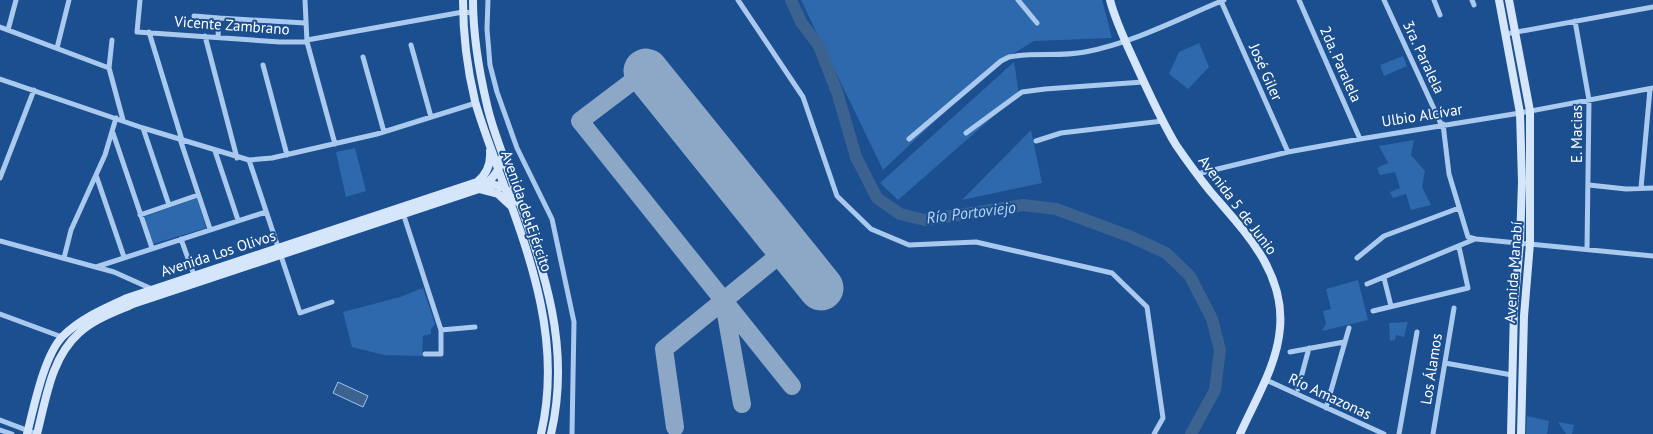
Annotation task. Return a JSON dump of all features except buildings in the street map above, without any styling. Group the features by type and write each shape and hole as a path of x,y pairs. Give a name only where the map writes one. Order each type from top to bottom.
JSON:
{"main road":[{"name":"Avenida del Ejército","path":"463,0 467,61 476,103 505,187"},
{"name":"Avenida del Ejército","path":"473,0 479,62 487,106 503,154 537,283 544,317 548,373 541,434"},
{"name":"Avenida 5 de Junio","path":"1110,0 1143,82 1175,143 1197,174 1250,239 1268,266 1274,279 1280,302 1278,345 1266,380 1240,434"},
{"name":"Avenida Manabí","path":"1499,0 1520,113 1522,182 1520,242 1514,309 1511,434"},
{"name":"Avenida Manabí","path":"1509,0 1530,111 1530,244 1524,316 1521,434"},
{"path":"489,141 490,157 488,167 478,185 498,194 517,206"},
{"path":"489,183 499,170 503,154"},
{"name":"Avenida Los Olivos","path":"37,434 50,380 61,354 80,332 96,322 133,304 279,251 478,185 489,183 505,187"},
{"path":"505,187 517,206"},
{"name":"Avenida del Ejército","path":"517,206 546,281 558,342 559,382 552,434"},
{"name":"Avenida Los Olivos","path":"28,432 47,365 62,337 93,314 152,289 279,251"}],"street":[{"path":"8,30 16,0"},
{"path":"57,48 69,0"},
{"path":"140,0 137,32 149,32 210,230"},
{"path":"305,0 307,41 335,144"},
{"path":"488,0 487,28 490,65 497,92 517,148 552,219 574,322 572,434"},
{"path":"738,0 803,97 837,196 871,229 910,245 976,242 1112,273 1147,307 1163,418 1154,434"},
{"path":"1018,0 1037,23"},
{"name":"2da. Paralela","path":"1299,0 1360,139"},
{"name":"3ra. Paralela","path":"1384,0 1442,124 1458,208 1466,234 1476,239"},
{"path":"1434,0 1440,15"},
{"path":"910,139 1008,57 1082,53 1125,41 1222,1"},
{"name":"José Giler","path":"1222,1 1288,152"},
{"path":"1506,34 1653,7"},
{"name":"Vicente Zambrano","path":"149,32 280,42 307,41 463,12 473,13"},
{"path":"194,16 305,23"},
{"path":"218,37 219,18"},
{"name":"E. Macias","path":"1575,21 1589,100 1587,249"},
{"path":"0,27 109,68"},
{"path":"206,36 237,158"},
{"path":"112,40 109,68 123,120"},
{"path":"410,45 431,117"},
{"path":"363,57 384,132"},
{"path":"263,65 287,155"},
{"path":"0,79 143,128 237,158 249,160 287,155 384,132 476,103"},
{"path":"966,134 1022,92 1143,82"},
{"path":"1641,188 1651,88"},
{"name":"Ulbio Alcívar","path":"1197,174 1288,152 1442,124 1520,113 1651,88"},
{"path":"0,178 34,90"},
{"path":"64,258 71,230 105,155 116,118"},
{"path":"1036,140 1061,133 1163,121"},
{"path":"143,128 169,205"},
{"path":"112,132 152,248"},
{"path":"215,150 238,220"},
{"path":"249,160 300,313 332,302"},
{"path":"96,175 124,257"},
{"path":"1588,185 1626,189 1653,188"},
{"path":"140,215 198,195"},
{"path":"1357,258 1384,236 1458,208"},
{"path":"403,211 441,330 441,354 425,354"},
{"path":"96,267 266,212"},
{"path":"182,239 194,275"},
{"path":"1366,284 1476,239 1653,256"},
{"path":"0,241 121,274 152,289"},
{"path":"1373,311 1468,288 1459,247"},
{"path":"1384,278 1390,306"},
{"name":"Los Álamos","path":"1433,434 1454,308"},
{"path":"0,314 62,337"},
{"path":"441,330 475,327"},
{"path":"1326,408 1349,328"},
{"path":"1399,434 1417,332"},
{"path":"1290,352 1344,342"},
{"path":"1298,389 1309,348"},
{"path":"1445,363 1512,375"},
{"name":"Río Amazonas","path":"1266,380 1384,434"},
{"path":"0,420 37,434"},
{"path":"0,430 12,434"}],"shaded area":[{"path":"801,0 1102,0 1112,38 1034,41 996,64 883,170"},
{"path":"1199,43 1209,67 1188,89 1169,74 1179,52"},
{"path":"1403,56 1407,66 1384,76 1380,65"},
{"path":"1014,62 1019,94 898,200 880,183"},
{"path":"1031,130 1042,183 962,200"},
{"path":"1414,140 1411,155 1425,171 1422,187 1431,205 1411,210 1406,194 1393,198 1390,192 1400,188 1395,172 1380,175 1377,168 1388,163 1379,146"},
{"path":"355,148 366,191 346,197 336,152"},
{"path":"197,198 206,228 153,244 144,217"},
{"path":"1358,280 1368,320 1322,331 1326,323 1323,311 1331,309 1326,289"},
{"path":"423,288 435,324 431,329 431,334 423,336 422,356 384,355 352,347 343,312 400,297"},
{"path":"1408,322 1404,337 1396,335 1395,340 1390,341 1389,323"},
{"path":"338,382 368,396 363,407 333,393"},
{"path":"1527,416 1549,421 1547,434 1526,434"},
{"path":"1558,422 1574,425 1572,434 1566,434"}],"waterway":[{"name":"Río Portoviejo","path":"791,0 801,22 819,46 837,92 856,157 877,198 900,214 925,220 1023,205 1056,209 1129,236 1166,253 1190,276 1212,319 1220,350 1215,390 1191,434"}],"taxiway":[{"path":"646,71 580,121 792,386"},
{"path":"675,427 664,349 788,248"},
{"path":"724,303 742,404"}],"runway":[{"path":"646,71 821,288"}]}
